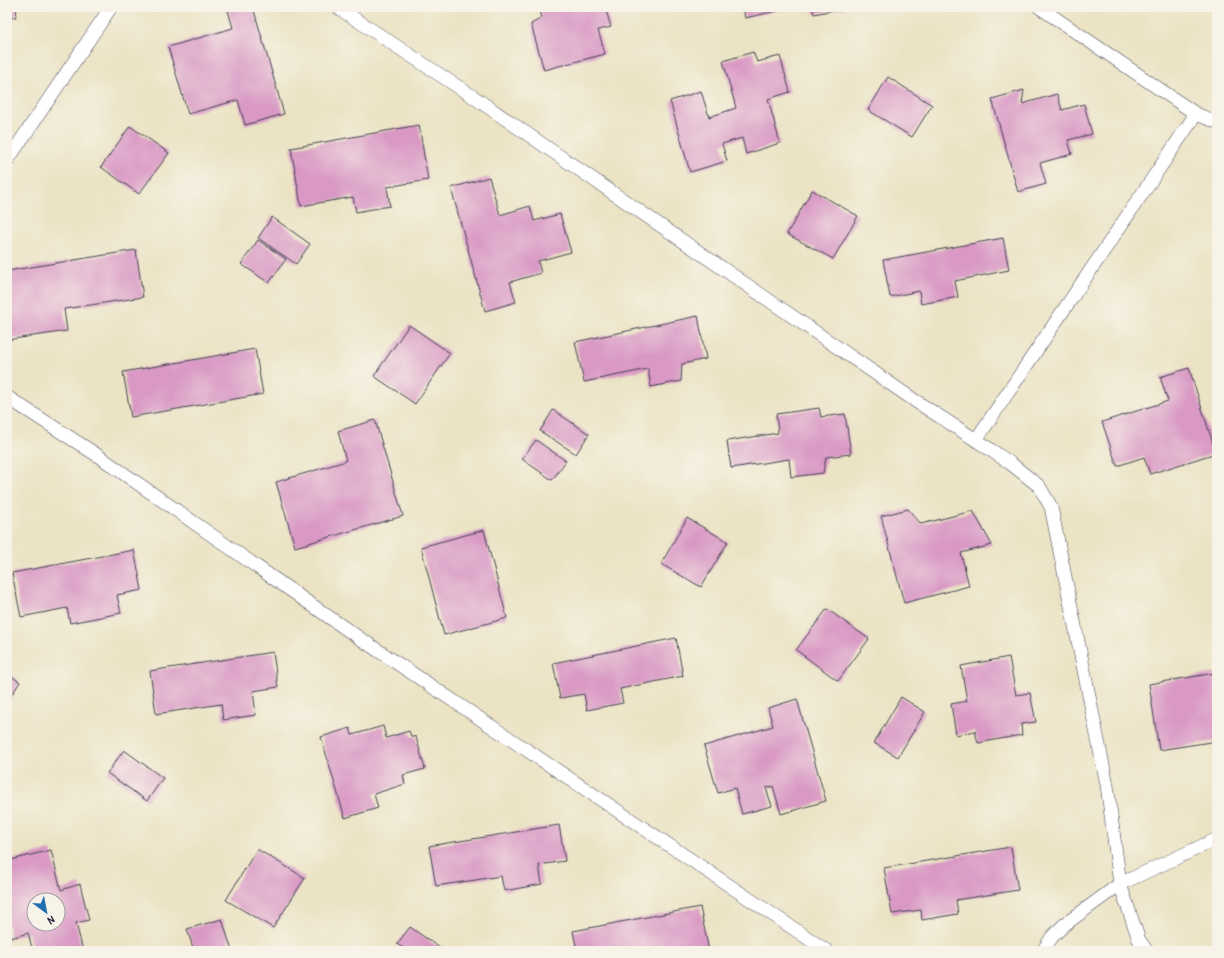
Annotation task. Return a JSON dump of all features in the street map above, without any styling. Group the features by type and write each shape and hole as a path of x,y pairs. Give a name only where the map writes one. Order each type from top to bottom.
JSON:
{"lane":[{"path":"7,162 111,7"},
{"path":"337,7 482,103 914,400 1010,463 1039,486 1051,507 1107,785 1120,884 1139,940 1147,951"},
{"path":"1039,7 1196,114 1217,122"},
{"path":"976,440 1196,114"},
{"path":"7,397 100,457 349,631 827,951"},
{"path":"1043,951 1052,937 1064,924 1120,884 1217,839"}],"building":[{"path":"7,7 17,7 16,17 7,18"},
{"path":"227,7 253,7 284,114 245,125 238,100 188,114 168,47 233,28"},
{"path":"539,7 605,7 611,27 598,30 605,54 544,70 531,24 542,18"},
{"path":"743,7 790,7 790,8 745,18"},
{"path":"812,7 844,7 844,8 814,14"},
{"path":"753,52 757,62 780,56 790,92 768,99 780,143 746,154 742,138 722,144 727,161 690,172 670,101 701,91 709,117 736,108 723,61"},
{"path":"888,77 932,105 912,137 868,110"},
{"path":"1024,90 1022,104 1057,94 1062,110 1084,104 1092,134 1068,140 1072,154 1040,163 1046,184 1018,192 992,99"},
{"path":"419,125 428,180 387,187 390,206 356,212 353,197 301,206 291,148"},
{"path":"130,126 169,153 139,194 101,167"},
{"path":"489,177 500,215 530,206 534,221 560,214 571,252 538,261 541,273 510,282 516,302 485,311 451,188"},
{"path":"812,190 858,216 833,259 787,234"},
{"path":"272,217 310,244 296,264 258,238"},
{"path":"1003,238 1009,270 955,281 958,297 921,304 919,291 890,297 883,260"},
{"path":"258,240 286,259 269,283 241,264"},
{"path":"136,250 143,297 64,309 67,331 7,340 7,271"},
{"path":"698,316 706,359 682,364 681,381 651,387 648,369 584,382 575,342"},
{"path":"409,325 450,353 415,404 374,376"},
{"path":"255,349 263,394 131,417 123,372"},
{"path":"1189,368 1216,453 1150,474 1144,457 1117,466 1102,422 1168,401 1160,377"},
{"path":"819,408 821,417 845,414 851,454 826,457 823,473 791,477 789,459 731,468 727,441 778,433 776,414"},
{"path":"553,410 589,434 576,454 540,431"},
{"path":"375,420 403,516 295,547 276,482 346,461 338,431"},
{"path":"536,440 566,461 552,480 522,459"},
{"path":"908,509 921,524 973,511 992,545 961,553 969,586 904,603 881,516"},
{"path":"687,518 728,542 701,587 661,564"},
{"path":"484,530 507,618 444,635 421,547"},
{"path":"134,550 142,590 117,595 121,613 70,623 67,608 21,617 12,573"},
{"path":"827,609 869,639 838,681 796,650"},
{"path":"676,638 683,676 620,689 623,703 587,710 584,694 560,698 553,663"},
{"path":"273,652 278,687 253,691 256,715 223,720 221,704 156,714 150,671"},
{"path":"1009,657 1016,695 1030,693 1036,722 1021,724 1022,735 978,743 975,731 956,735 951,704 967,701 961,666"},
{"path":"7,673 20,682 7,702"},
{"path":"1215,673 1217,682 1217,741 1159,750 1149,684"},
{"path":"901,697 925,712 898,757 874,743"},
{"path":"797,699 826,801 781,814 773,786 766,788 772,806 742,814 735,788 718,793 704,746 773,726 768,708"},
{"path":"383,726 386,738 409,731 411,736 416,737 425,769 403,775 405,784 374,794 378,808 345,818 321,737 350,728 352,735"},
{"path":"124,750 163,778 147,801 107,773"},
{"path":"559,825 565,861 539,865 542,884 504,891 501,876 436,886 429,846"},
{"path":"1011,847 1018,890 956,900 958,914 922,920 921,910 892,914 884,868"},
{"path":"257,849 305,878 273,928 226,900"},
{"path":"51,850 61,890 80,884 89,920 76,923 83,951 33,951 28,933 11,938 7,921 7,861"},
{"path":"700,907 709,951 577,951 573,931"},
{"path":"222,919 232,951 194,951 187,929"},
{"path":"410,927 444,951 408,951 397,944"}]}
